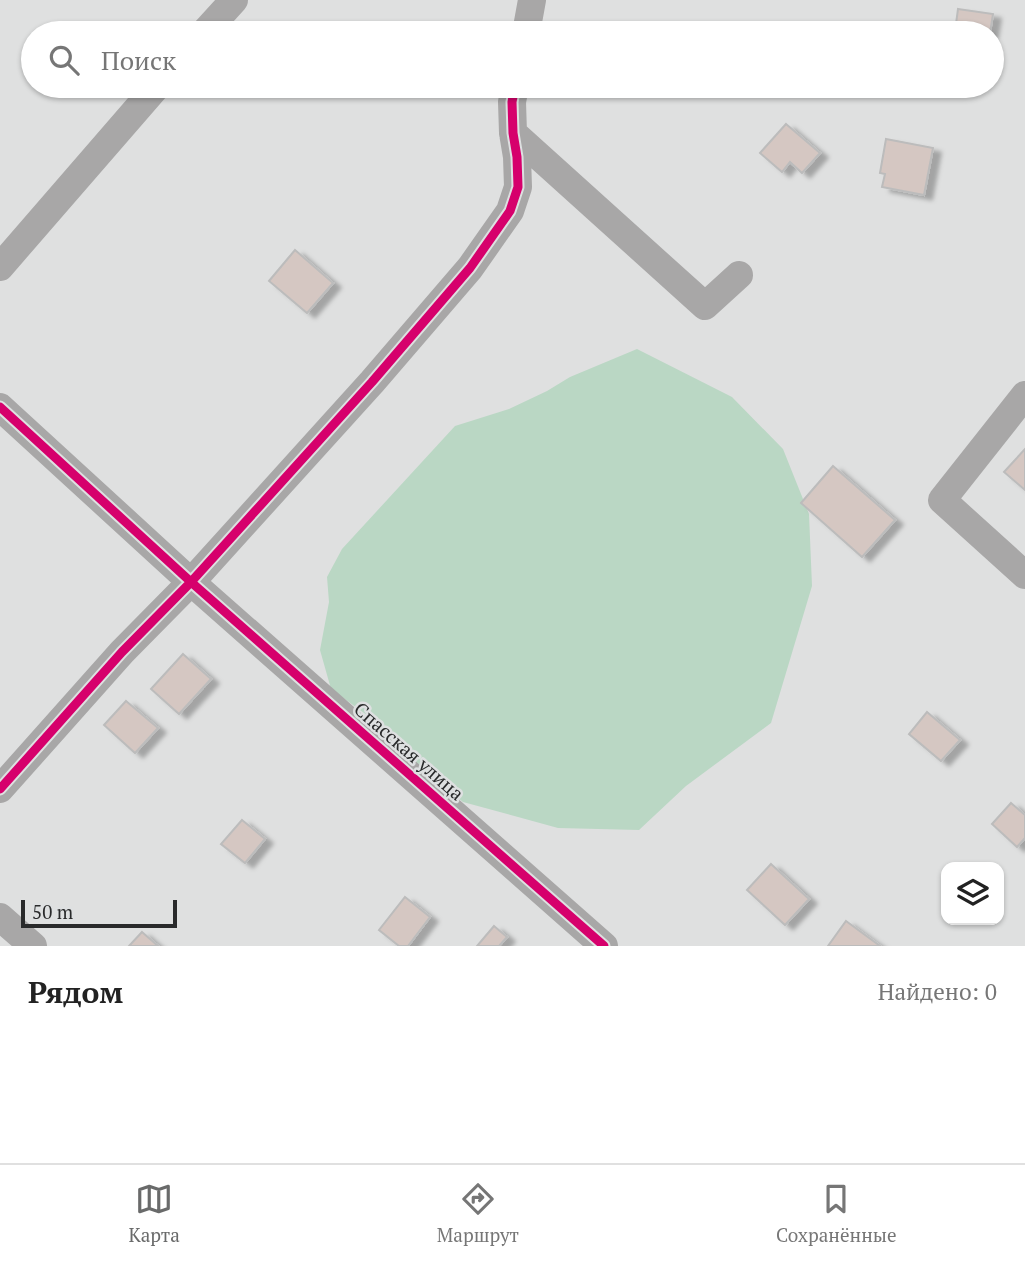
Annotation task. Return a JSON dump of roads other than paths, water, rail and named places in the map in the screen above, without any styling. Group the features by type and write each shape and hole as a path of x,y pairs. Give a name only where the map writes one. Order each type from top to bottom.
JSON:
{"street":[{"path":"215,21 234,0"},
{"path":"528,21 532,0"},
{"path":"0,267 148,98"},
{"path":"0,789 122,652 191,582 372,382 470,268 510,211 518,187 513,98"},
{"path":"513,134 705,306 739,275"},
{"path":"1025,395 942,500 1025,575"},
{"name":"Спасская улица","path":"0,407 191,582 604,946"},
{"path":"0,916 33,946"}]}
